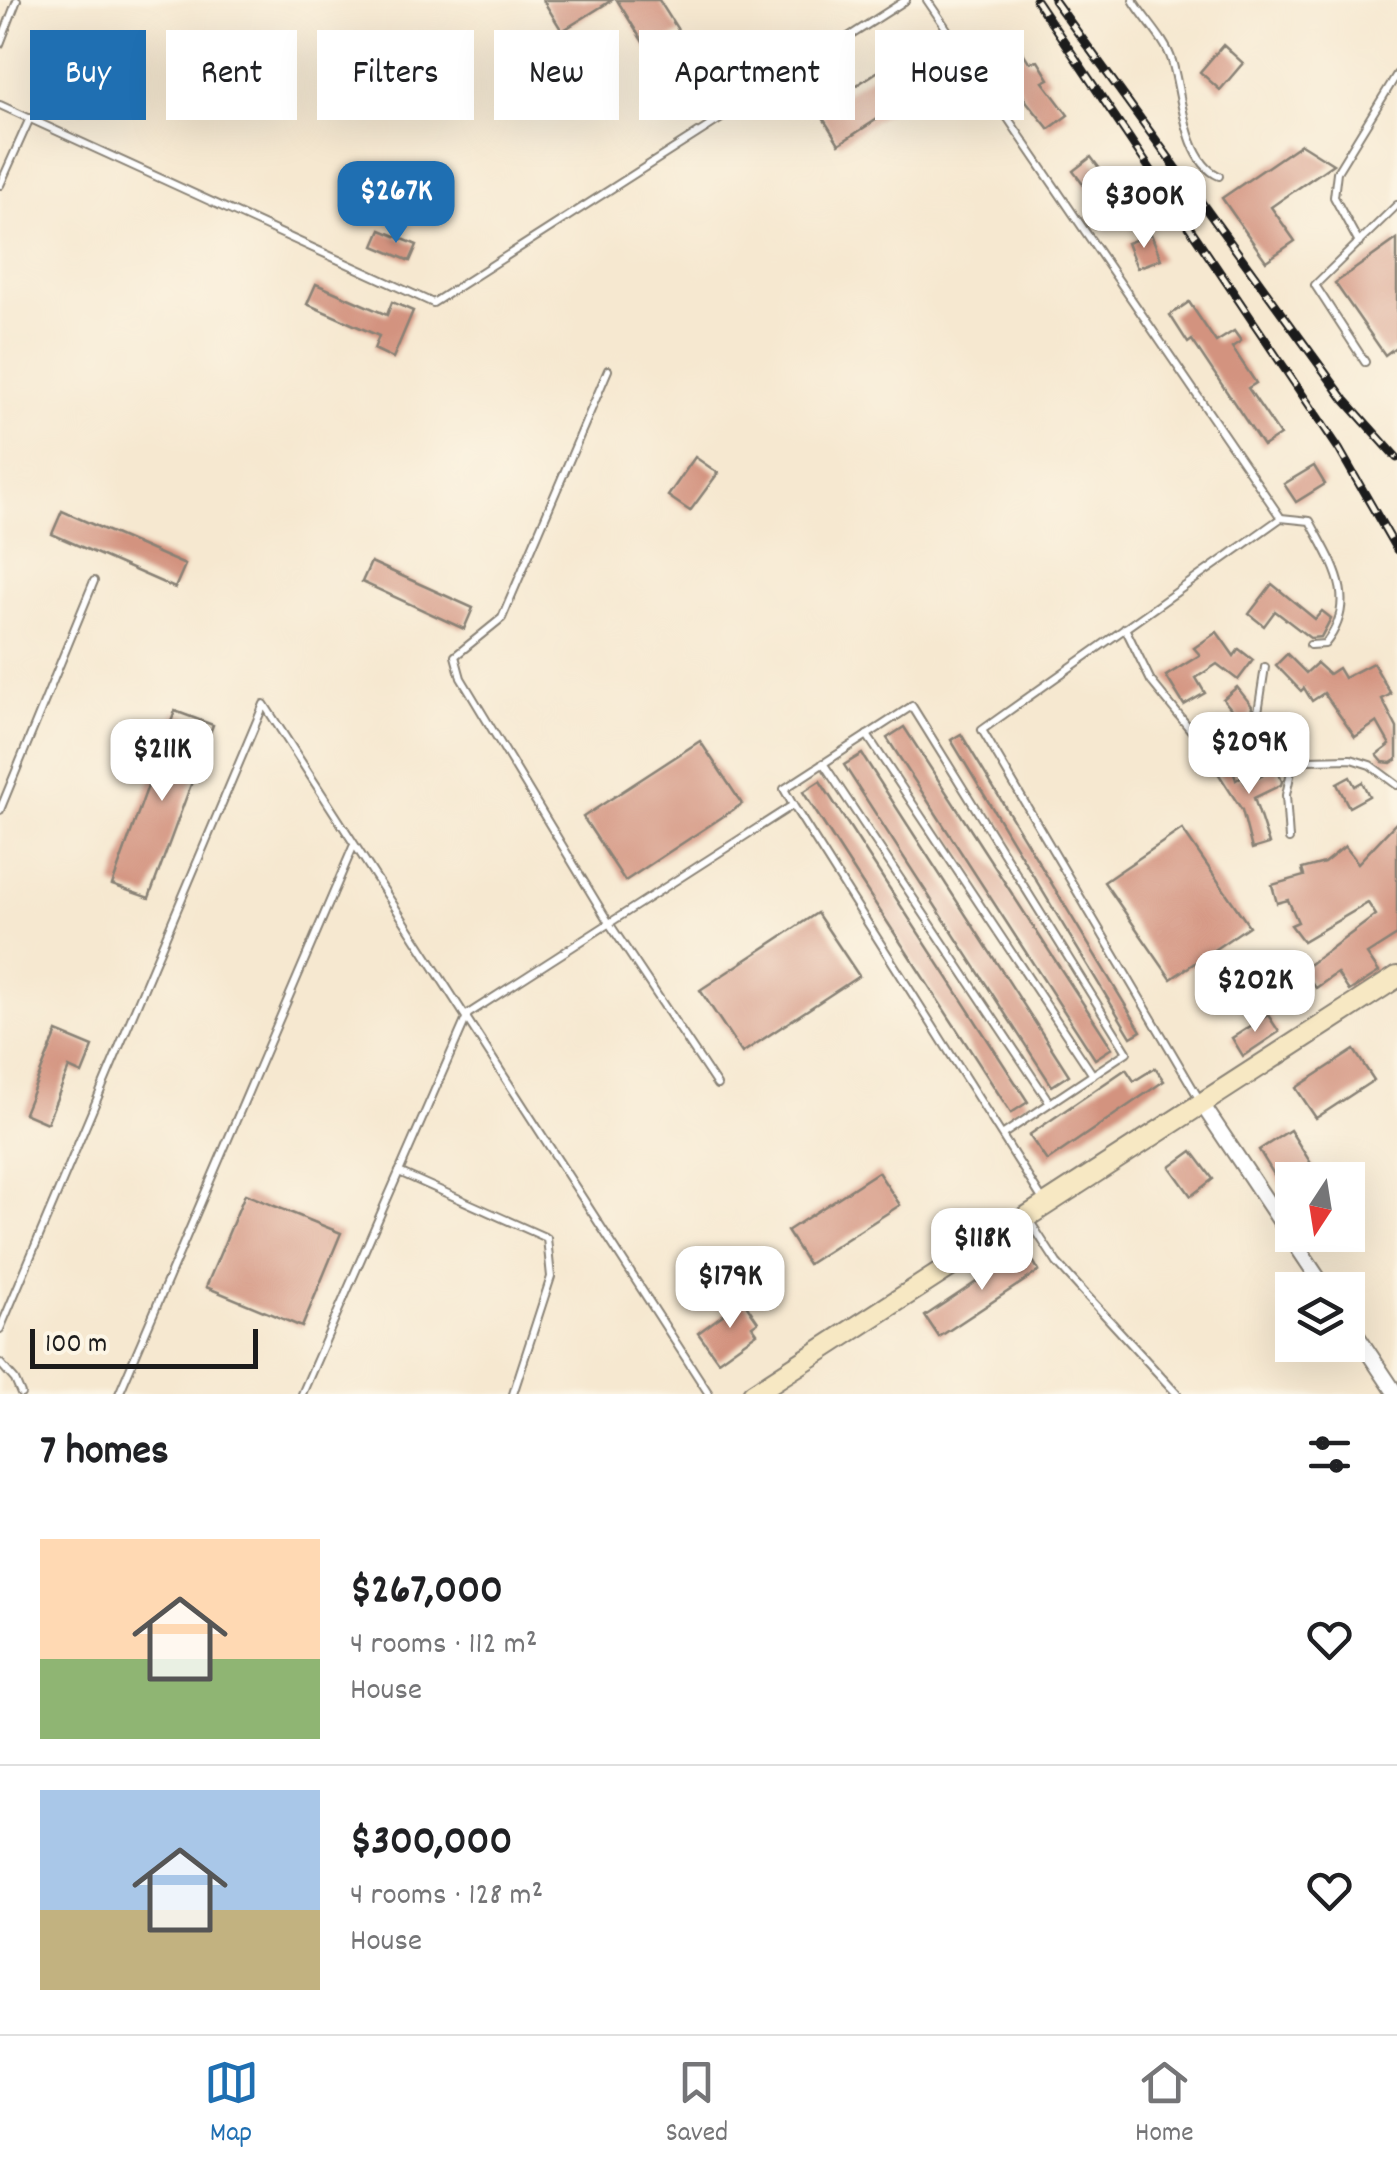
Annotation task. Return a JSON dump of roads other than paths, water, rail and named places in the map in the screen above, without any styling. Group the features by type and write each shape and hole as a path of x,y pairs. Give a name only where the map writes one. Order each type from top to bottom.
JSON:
{"main road":[{"path":"1204,1107 1397,978"},
{"path":"769,1394 1048,1208 1397,985"},
{"path":"753,1394 1030,1220"}],"street":[{"path":"1204,1107 1314,1272"},
{"path":"1365,1348 1396,1394"}],"lane":[{"path":"0,44 17,0"},
{"path":"34,120 433,303 906,0"},
{"path":"927,0 1281,518"},
{"path":"1133,0 1172,58 1177,92 1199,158 1207,170 1219,176"},
{"path":"1360,243 1334,198 1337,172 1397,74"},
{"path":"0,105 30,118 0,185"},
{"path":"1364,362 1315,285 1397,205"},
{"path":"608,370 502,618 455,656 460,678 609,923 717,1085"},
{"path":"1204,1107 982,730 1281,518 1310,521 1336,570 1344,606 1335,632 1325,644 1310,644"},
{"path":"0,810 94,581"},
{"path":"1125,628 1151,681 1194,734 1220,739 1254,738 1274,753 1370,765 1397,786"},
{"path":"1254,738 1264,667"},
{"path":"0,1328 264,704 468,1014 709,1394"},
{"path":"1002,1135 1127,1052 912,706 784,789 793,805 1048,1208"},
{"path":"867,735 1092,1075"},
{"path":"1289,840 1286,795 1294,757"},
{"path":"823,764 1050,1104"},
{"path":"302,1394 468,1014 793,805"},
{"path":"119,1394 354,846"},
{"path":"398,1172 547,1238 551,1277 513,1394"},
{"path":"1030,1220 1057,1263 1177,1394"},
{"path":"0,1364 15,1380 21,1394"}],"railway":[{"path":"1036,0 1339,449 1397,550"},
{"path":"1054,0 1345,400 1397,458"}]}
